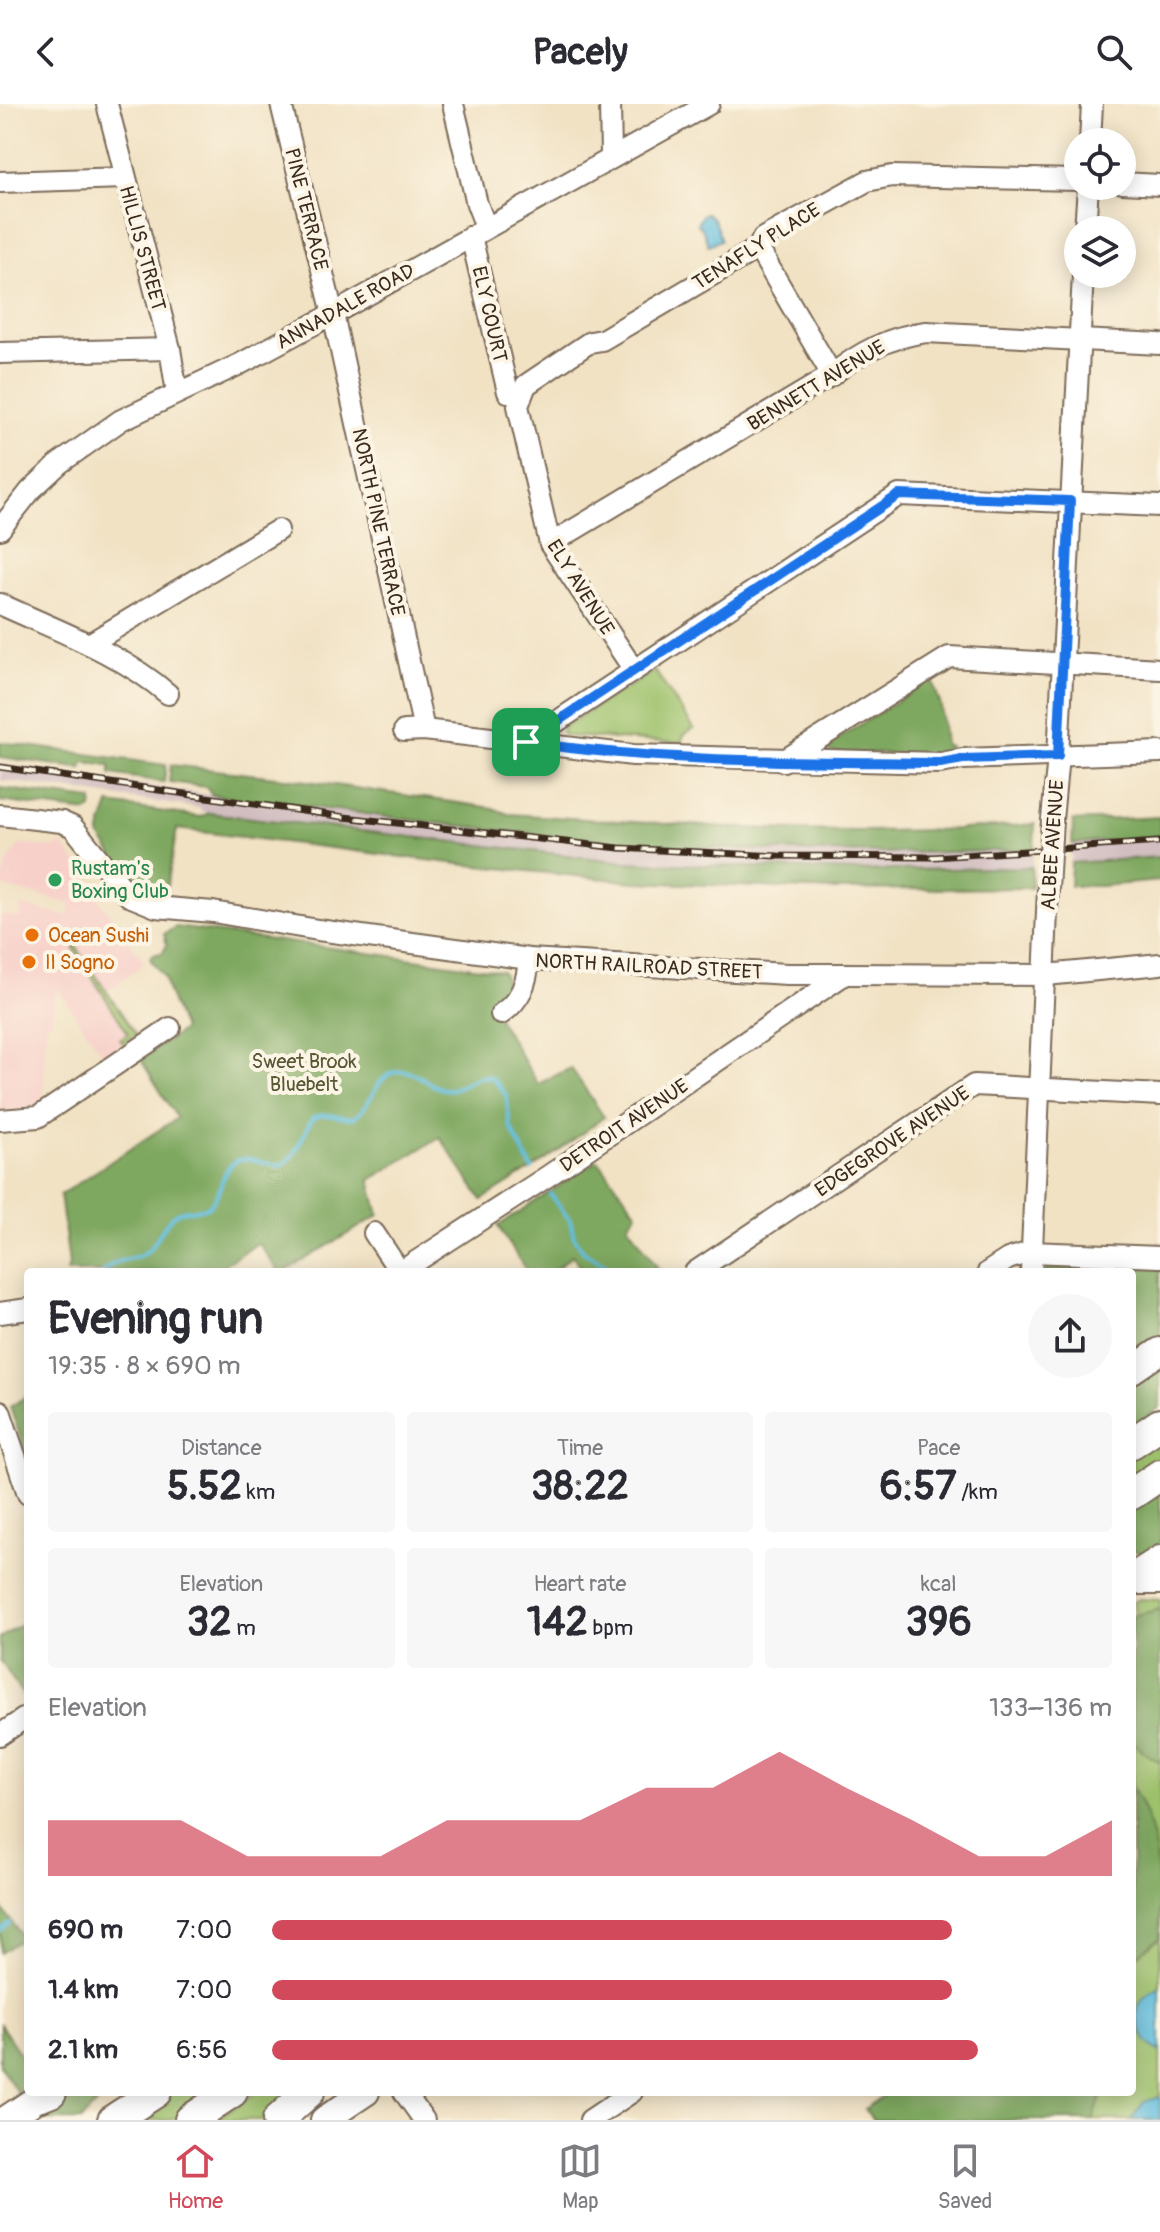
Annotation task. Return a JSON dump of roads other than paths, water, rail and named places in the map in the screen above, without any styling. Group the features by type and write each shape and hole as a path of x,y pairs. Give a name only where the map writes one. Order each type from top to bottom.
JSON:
{"highway":[{"path":"1136,1440 1160,1424"},
{"path":"113,2120 150,2096"},
{"path":"190,2120 226,2096"},
{"path":"278,2120 305,2096"}],"main road":[{"path":"1136,1367 1160,1351"},
{"path":"1136,1574 1160,1559"},
{"path":"5,2120 41,2096"},
{"path":"324,2120 360,2096"}],"street":[{"name":"HILLIS STREET","path":"107,104 170,349 177,393"},
{"name":"PINE TERRACE","path":"281,104 333,314"},
{"name":"ELY COURT","path":"453,104 477,204 478,232 513,399"},
{"path":"610,104 611,156"},
{"name":"ANNADALE ROAD","path":"2,522 50,472 89,440 121,420 240,364 709,104"},
{"path":"1091,128 1092,104"},
{"name":"TENAFLY PLACE","path":"513,399 526,385 590,342 602,340 758,248 763,238 867,181 915,174 1064,179"},
{"path":"0,182 125,178"},
{"path":"1136,184 1160,185"},
{"path":"758,248 832,375"},
{"name":"ALBEE AVENUE","path":"1030,1262 1082,288"},
{"name":"NORTH PINE TERRACE","path":"333,314 414,731 526,742"},
{"name":"BENNETT AVENUE","path":"550,544 832,375 871,348 894,339 926,332 1160,344"},
{"path":"0,353 170,349"},
{"name":"ELY AVENUE","path":"513,399 550,544 634,670"},
{"path":"526,742 899,495 1160,506"},
{"path":"89,644 278,530"},
{"path":"0,604 89,644 168,694"},
{"path":"783,761 949,657 1160,669"},
{"path":"526,742 633,755 783,761 940,763 963,759 1160,752"},
{"name":"NORTH RAILROAD STREET","path":"0,815 62,822 73,827 116,882 129,896 143,903 529,959 787,974 1046,975 1160,964"},
{"path":"501,1014 519,998 525,986 529,959"},
{"name":"DETROIT AVENUE","path":"406,1268 561,1168 845,974"},
{"path":"0,1120 38,1117 170,1028"},
{"name":"EDGEGROVE AVENUE","path":"701,1268 974,1085 1160,1095"},
{"path":"374,1233 397,1268"},
{"path":"994,1268 1008,1259 1030,1262 1160,1257"},
{"path":"0,1313 24,1310"},
{"path":"0,1415 24,1483"},
{"path":"1136,1584 1160,1584"},
{"path":"0,1735 24,1719"},
{"path":"407,2096 424,2120"},
{"path":"590,2120 626,2096"}],"water":[{"path":"706,213 714,220 721,240 708,245 702,228 697,224"},
{"path":"1160,1987 1160,2052 1143,2036 1137,2013 1143,1999"},
{"path":"1160,2097 1160,2120 1131,2120 1144,2102"}],"waterway":[{"path":"108,1268 146,1252 177,1213 211,1204 227,1171 235,1162 246,1159 282,1165 293,1156 312,1119 322,1115 355,1117 385,1077 392,1073 415,1074 445,1089 481,1077 492,1078 506,1095 510,1126 532,1169"},
{"path":"550,1194 570,1220 574,1237 584,1252 608,1268"},
{"path":"0,1931 10,1923"}],"railway":[{"path":"0,767 344,817 619,848 778,856 934,857 1160,842"}],"place":[{"name":"Rustam's Boxing Club","path":"55,880"},
{"name":"Ocean Sushi","path":"32,935"},
{"name":"Il Sogno","path":"29,962"}],"park label":[{"name":"Sweet Brook Bluebelt","path":"304,1072"}]}
